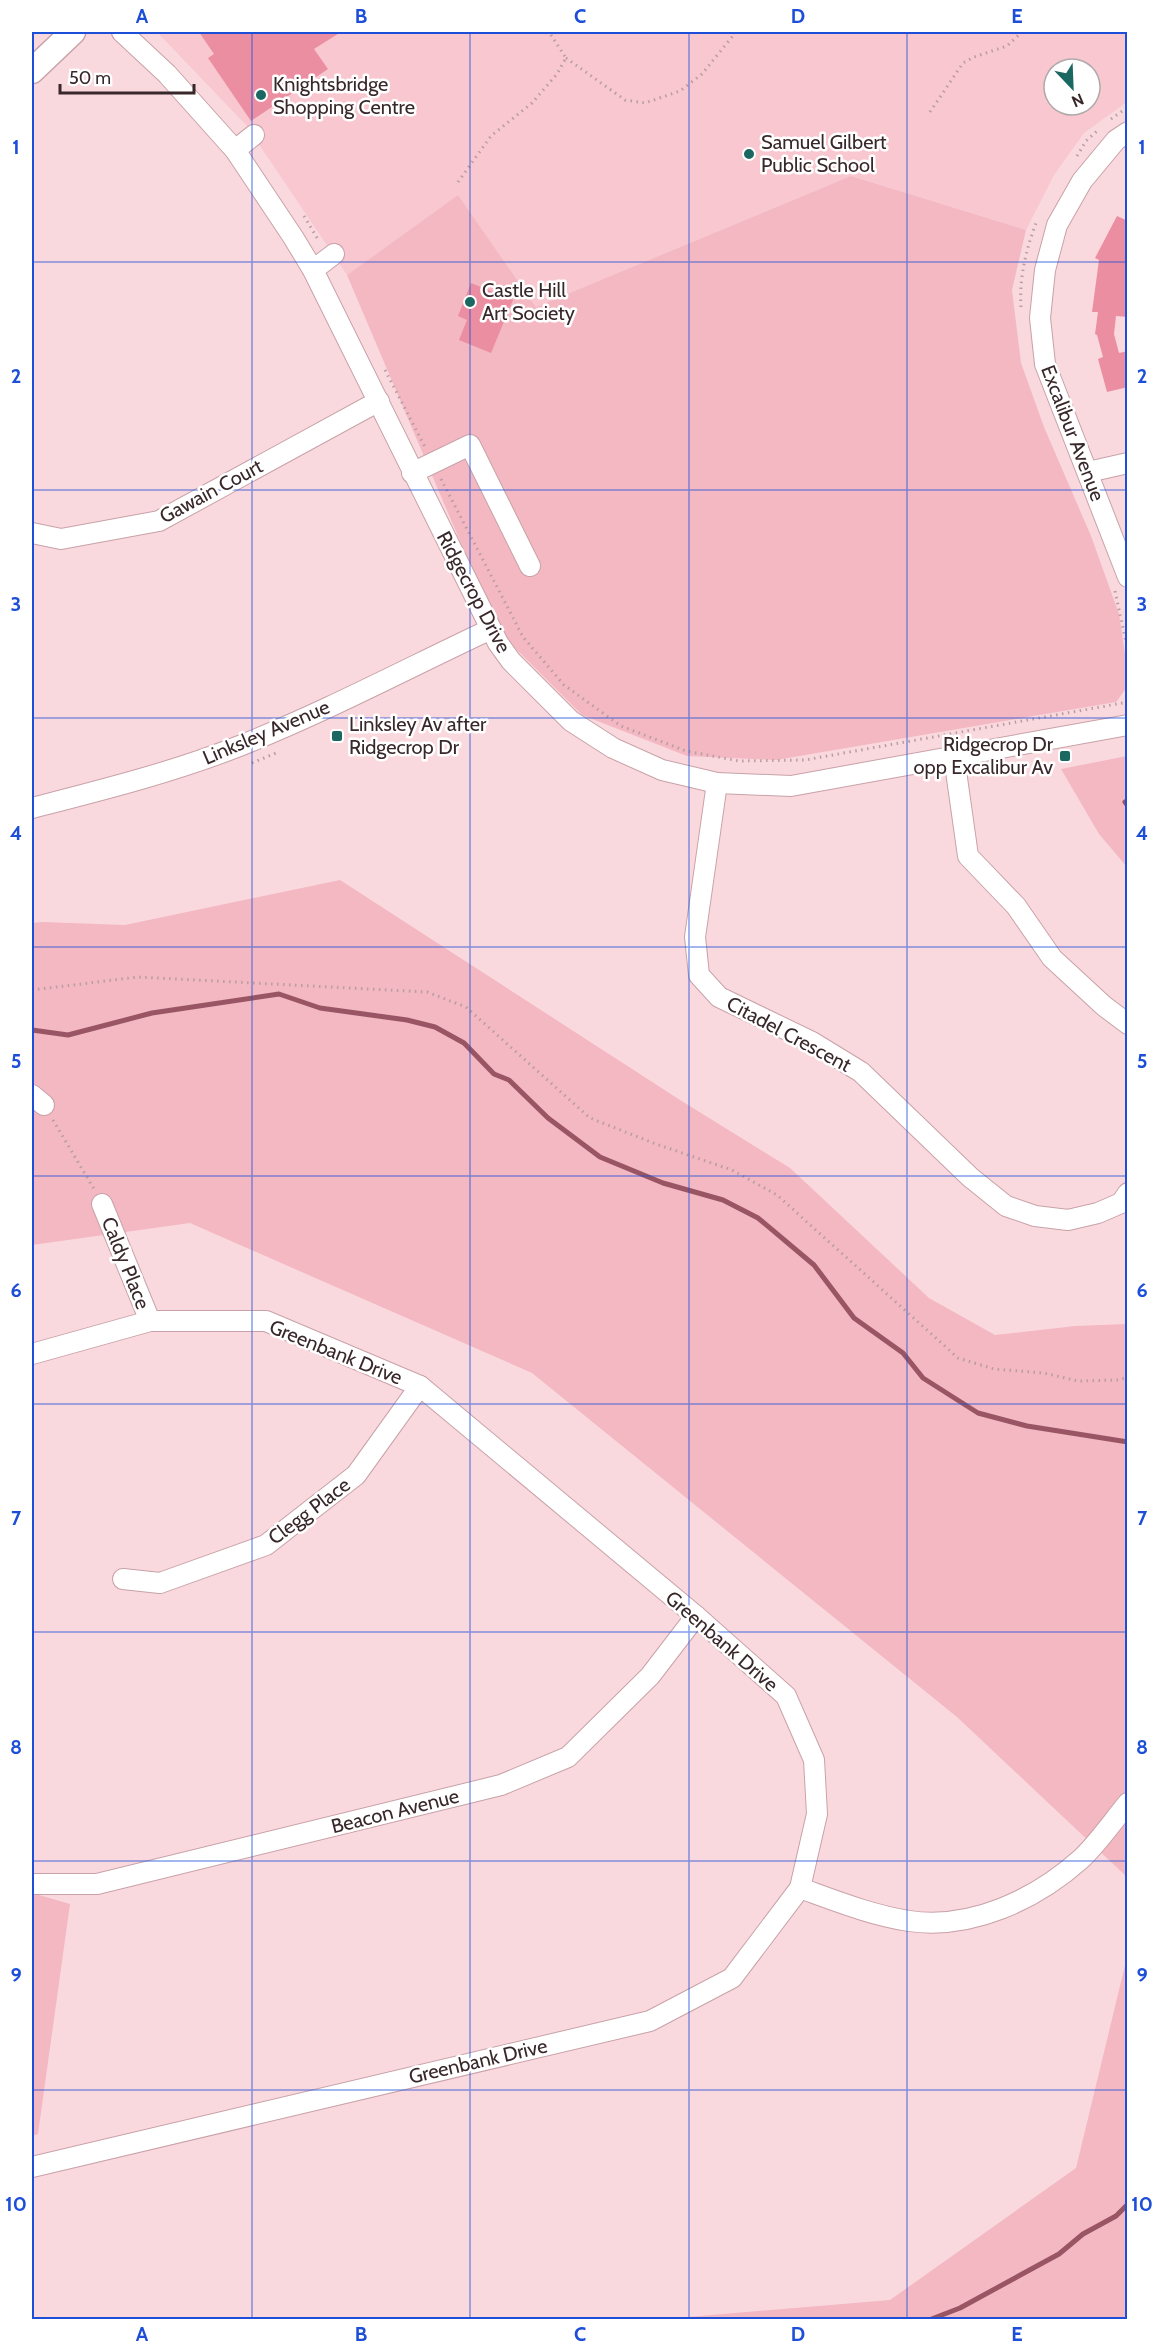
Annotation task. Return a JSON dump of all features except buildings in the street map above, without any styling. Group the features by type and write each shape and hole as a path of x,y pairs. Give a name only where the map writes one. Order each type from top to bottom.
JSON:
{"main road":[{"path":"32,71 73,32"}],"street":[{"name":"Ridgecrop Drive","path":"123,32 167,74 235,150 268,197 325,261 379,401 412,473 491,628 511,661 571,721 613,748 662,770 717,783 791,786 1128,725"},
{"name":"Excalibur Avenue","path":"1128,132 1116,140 1082,181 1058,225 1045,270 1040,318 1044,364 1128,577"},
{"path":"235,150 254,135"},
{"name":"Gawain Court","path":"32,533 61,539 159,521 379,401"},
{"path":"412,473 470,445 530,566"},
{"path":"1088,472 1128,463"},
{"name":"Linksley Avenue","path":"32,808 152,775 242,745 348,698 491,628"},
{"path":"954,757 968,856 1016,906 1052,958 1104,1006 1128,1024"},
{"name":"Citadel Crescent","path":"717,783 695,937 699,975 719,997 812,1042 861,1072 970,1177 1006,1206 1035,1216 1068,1220 1098,1213 1121,1203 1128,1193"},
{"name":"Caldy Place","path":"102,1204 150,1322"},
{"name":"Greenbank Drive","path":"32,1354 150,1322 266,1321 420,1386 696,1616 786,1696 814,1760 817,1814 800,1888 732,1978 650,2021 32,2167"},
{"name":"Clegg Place","path":"123,1580 160,1582 266,1545 356,1475 420,1386"},
{"name":"Beacon Avenue","path":"32,1884 97,1884 501,1785 568,1757 651,1676 696,1616"},
{"path":"800,1888 870,1913 912,1922 952,1921 975,1917 1002,1908 1038,1891 1081,1858 1128,1803"}],"path":[{"path":"549,32 566,58 625,100 645,103 680,91 702,74 736,32"},
{"path":"930,112 963,63 1007,46 1022,32"},
{"path":"458,182 490,136 532,103 557,74 566,58"},
{"path":"302,214 315,233 325,261"},
{"path":"381,360 523,637 564,685 621,726 686,751 739,761 805,760 1128,702"},
{"path":"32,990 138,977 427,992 466,1007 590,1118 732,1170 777,1195 958,1358 994,1369 1044,1373 1078,1381 1119,1380 1128,1377"},
{"path":"38,1100 102,1204"}],"shaded area":[{"name":"Samuel Gilbert Public School","path":"157,32 1127,32 1127,102 1084,133 1054,175 1026,230 851,176 536,307 458,195 347,275 246,125"},
{"path":"851,176 1026,230 1012,290 1021,363 1044,427 1091,536 1119,614 1127,667 1127,687 1116,702 776,760 687,756 582,715 503,636 485,600 347,275 458,195 536,307"},
{"path":"1128,756 1127,867 1099,834 1061,769"},
{"path":"340,880 680,1100 790,1168 929,1298 995,1335 1075,1326 1127,1324 1127,1877 957,1717 532,1373 190,1223 32,1245 32,923 125,925"},
{"path":"32,1893 70,1904 38,2134 32,2136"},
{"path":"1127,1957 1127,2319 664,2319 890,2300 1076,2168"}],"waterway":[{"path":"1125,802 1128,806"},
{"path":"32,1030 68,1035 152,1013 279,994 320,1008 407,1020 435,1027 464,1043 494,1074 509,1080 548,1118 600,1157 663,1183 723,1200 758,1218 814,1265 854,1318 903,1353 923,1378 978,1413 1027,1426 1128,1442"},
{"path":"929,2320 960,2308 1059,2254 1083,2234 1116,2216 1128,2204"}],"place":[{"name":"Knightsbridge Shopping Centre","path":"261,95"},
{"name":"Samuel Gilbert Public School","path":"749,154"},
{"name":"Castle Hill Art Society","path":"470,302"},
{"name":"Linksley Av after Ridgecrop Dr","path":"337,736"},
{"name":"Ridgecrop Dr opp Excalibur Av","path":"1065,756"}]}
